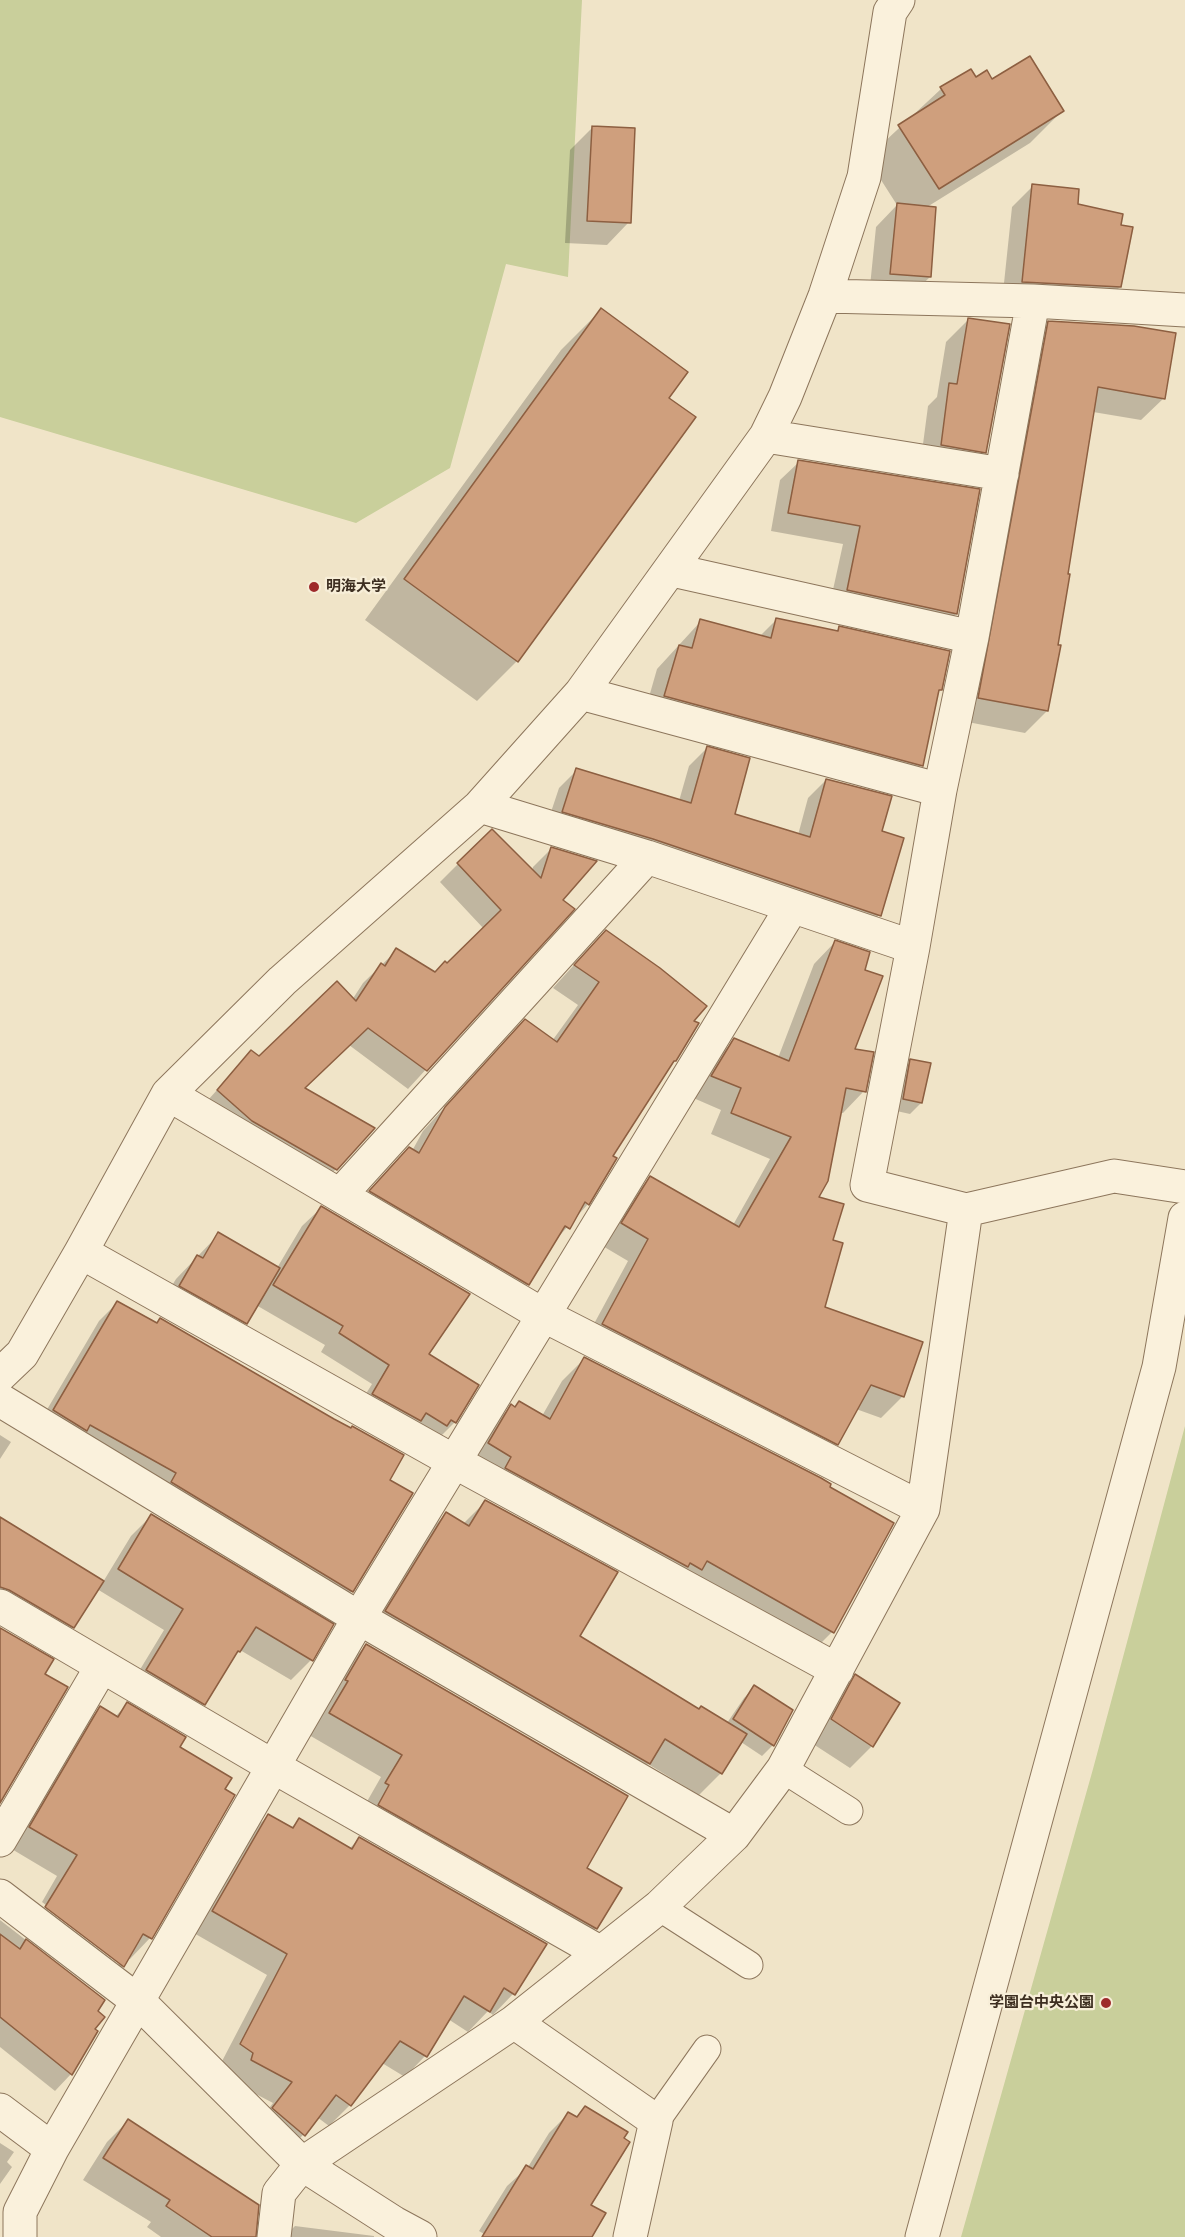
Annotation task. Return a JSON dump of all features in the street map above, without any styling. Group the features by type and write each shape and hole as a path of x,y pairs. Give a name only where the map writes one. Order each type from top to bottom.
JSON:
{"street":[{"path":"0,1375 22,1353 168,1094 282,981 480,806 582,693 766,436 785,397 825,296 864,177 889,4"},
{"path":"825,296 1033,301 1185,310"},
{"path":"1033,301 972,637 940,790 914,947 867,1185 966,1210 1114,1176 1185,1187"},
{"path":"766,436 1002,474"},
{"path":"672,570 972,637"},
{"path":"582,693 940,790"},
{"path":"480,806 647,857 914,947"},
{"path":"340,1195 647,857"},
{"path":"20,2237 20,2212 52,2149 359,1618 792,907"},
{"path":"168,1094 543,1316 923,1509"},
{"path":"274,2237 279,2193 302,2164 514,2022 659,1907 734,1834 783,1769 923,1509 966,1210"},
{"path":"922,2237 1159,1367 1185,1218"},
{"path":"81,1252 455,1461 837,1670"},
{"path":"0,1400 359,1618 734,1834"},
{"path":"0,1606 274,1767 601,1953"},
{"path":"0,1840 102,1666"},
{"path":"0,1896 139,2002 302,2164 403,2232"},
{"path":"514,2022 656,2121 630,2237"},
{"path":"0,2110 52,2149"}],"lane":[{"path":"783,1769 849,1811"},
{"path":"659,1907 749,1965"},
{"path":"656,2121 706,2049"}],"green space":[{"path":"0,0 582,0 568,277 506,264 450,468 356,523 0,417"},
{"name":"学園台中央公園","path":"1185,1426 1185,2237 961,2237 1093,1769"}],"building":[{"path":"1030,56 1064,111 939,189 898,125 945,95 940,87 971,69 976,77 987,70 992,79"},
{"path":"592,126 635,128 631,223 587,221"},
{"path":"1032,184 1079,189 1078,204 1123,214 1121,225 1133,227 1121,287 1022,282"},
{"path":"897,203 936,207 931,277 890,274"},
{"path":"601,308 688,372 669,398 696,417 518,662 404,579"},
{"path":"968,318 1010,324 986,453 941,445 949,383 957,384"},
{"path":"1048,321 1134,326 1176,333 1165,399 1098,387 1068,574 1070,574 1058,645 1061,645 1048,711 978,698"},
{"path":"798,460 980,489 957,614 847,590 860,526 788,513"},
{"path":"776,618 838,631 839,626 950,651 923,766 664,696 679,645 692,648 700,619 771,638"},
{"path":"707,746 750,758 735,814 810,837 826,779 892,796 882,831 904,838 881,916 653,839 562,812 576,768 691,803"},
{"path":"492,829 541,878 551,847 597,861 563,900 575,909 427,1071 368,1028 305,1088 375,1128 337,1170 252,1121 217,1090 251,1050 259,1056 337,981 356,1001 381,963 385,966 396,948 435,972 445,961 447,963 501,910 457,863"},
{"path":"606,930 660,968 707,1006 694,1021 699,1023 613,1156 617,1158 589,1205 585,1202 570,1229 565,1226 529,1285 369,1191 409,1147 419,1153 445,1107 525,1019 557,1042 599,982 574,965"},
{"path":"835,940 870,952 865,970 883,976 855,1049 874,1052 866,1092 846,1088 828,1181 819,1197 844,1204 833,1240 843,1243 825,1307 923,1342 904,1397 871,1385 838,1445 602,1324 648,1239 621,1223 650,1176 739,1227 791,1137 731,1113 741,1088 711,1076 734,1038 789,1061"},
{"path":"910,1059 931,1063 922,1103 903,1099"},
{"path":"321,1206 470,1294 429,1354 479,1385 456,1423 451,1420 447,1426 426,1413 421,1421 372,1394 389,1365 339,1333 343,1326 273,1285"},
{"path":"218,1232 280,1268 247,1324 179,1286 197,1255 203,1258"},
{"path":"117,1301 157,1323 160,1318 334,1419 351,1428 352,1426 404,1455 390,1480 413,1493 353,1592 171,1482 176,1473 90,1425 87,1431 53,1410"},
{"path":"584,1357 821,1478 831,1484 830,1487 894,1523 834,1633 707,1561 702,1570 690,1563 688,1567 505,1468 511,1457 488,1443 511,1404 515,1407 519,1401 550,1419"},
{"path":"485,1500 618,1572 580,1636 699,1709 701,1706 747,1734 722,1774 665,1739 650,1764 385,1611 446,1512 469,1526"},
{"path":"151,1514 334,1624 313,1661 256,1627 240,1652 238,1651 205,1705 146,1670 183,1609 118,1569"},
{"path":"0,1517 104,1581 74,1628 0,1587"},
{"path":"0,1628 54,1659 45,1674 68,1687 0,1803"},
{"path":"366,1644 628,1796 587,1868 622,1888 597,1929 378,1805 389,1785 385,1783 402,1755 329,1713"},
{"path":"855,1674 900,1703 873,1747 831,1719"},
{"path":"754,1685 793,1710 774,1746 733,1719"},
{"path":"127,1702 186,1737 180,1747 232,1778 225,1789 235,1795 152,1939 143,1934 124,1967 45,1907 77,1855 29,1827 100,1706 118,1717"},
{"path":"268,1814 293,1828 299,1818 352,1849 359,1837 547,1944 515,1995 504,1988 490,2012 464,1996 427,2057 400,2041 351,2106 336,2095 305,2136 272,2108 292,2082 251,2060 253,2053 240,2044 287,1954 212,1911"},
{"path":"0,1934 20,1949 26,1939 105,2000 98,2011 105,2017 95,2029 98,2031 72,2075 0,2017"},
{"path":"585,2106 628,2132 624,2138 630,2142 591,2205 606,2213 592,2237 482,2237 526,2165 533,2169 568,2112 577,2117"},
{"path":"128,2119 259,2205 256,2237 212,2237 166,2206 170,2200 103,2158"}],"place":[{"name":"明海大学","path":"314,587"},
{"name":"学園台中央公園","path":"1106,2003"}]}
